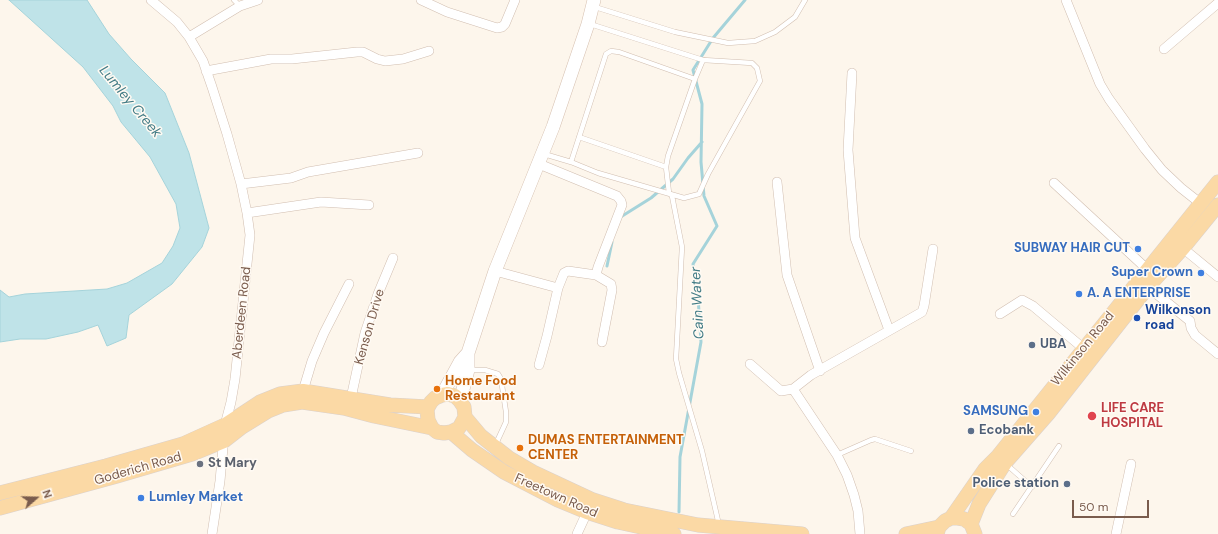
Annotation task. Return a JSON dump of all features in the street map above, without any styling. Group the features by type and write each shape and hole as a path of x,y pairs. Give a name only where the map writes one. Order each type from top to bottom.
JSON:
{"main road":[{"path":"460,401 468,370 468,353 495,270 541,159 594,3"},
{"name":"Wilkinson Road","path":"973,529 979,504 1001,459 1083,348 1148,270 1218,182"},
{"name":"Wilkinson Road","path":"952,518 985,469 1001,459 1048,414 1148,287 1183,248 1218,205"},
{"path":"442,395 460,362 468,353"},
{"name":"Goderich Road","path":"0,493 106,466 183,444 225,425 260,402 280,394 303,391 390,405 428,406"},
{"path":"448,394 455,396 460,401 464,407 465,417 459,428 451,432 444,433 437,432 432,428 428,420 428,406 435,398 448,394"},
{"name":"Goderich Road","path":"0,508 192,454 224,441 242,427 268,411 284,405 302,402 344,408 432,428"},
{"name":"Freetown Road","path":"465,417 481,436 494,448 618,522 674,534"},
{"name":"Freetown Road","path":"451,432 472,450 504,472 530,486 590,506 624,510 698,525 802,534"},
{"path":"906,534 938,531 945,521 952,518 964,519 973,529"}],"street":[{"name":"Aberdeen Road","path":"151,0 177,22 189,36 203,61 241,184 250,235 235,379 225,425 220,481 212,534"},
{"path":"189,36 237,3 258,0"},
{"path":"420,0 447,12 497,28 502,27 505,24 515,0"},
{"path":"1066,0 1100,84 1109,99 1162,170 1200,203"},
{"path":"1164,49 1218,3"},
{"path":"206,71 271,58 292,59 363,52 385,61 403,60 428,51"},
{"path":"852,74 848,150 855,238 889,330"},
{"path":"241,184 292,178 308,172 418,153"},
{"path":"541,159 617,196 621,201 622,205 596,275"},
{"path":"777,182 787,275 820,371"},
{"path":"1054,183 1148,270"},
{"path":"247,212 321,202 369,206"},
{"path":"1172,239 1218,277"},
{"path":"750,364 781,391 793,389 811,375 922,312 933,249"},
{"name":"Kenson Drive","path":"351,398 365,333 378,294 393,258"},
{"path":"495,270 558,288"},
{"path":"539,365 548,336 558,288 564,273 568,271 596,275 610,284 612,290 602,342"},
{"path":"303,391 312,361 324,333 349,284"},
{"path":"1148,287 1190,321 1191,328 1195,335 1218,354"},
{"path":"1000,314 1022,300 1033,306 1083,348"},
{"path":"793,389 837,455 847,475 858,511 860,534"},
{"path":"1116,534 1131,464"},
{"path":"577,534 590,506"}],"lane":[{"path":"594,3 674,32 728,43 755,42 775,32 795,17 805,0"},
{"path":"541,159 571,162 598,173 684,198 699,194 708,174 760,81 757,68 752,63 703,60 588,24"},
{"path":"571,162 606,54 611,51 619,52 694,79"},
{"path":"703,60 694,79 668,156 666,167 669,193 672,196 682,247 676,359 702,451 719,527"},
{"path":"579,137 666,167"},
{"path":"468,370 485,370 498,374 501,379 506,422 494,448"},
{"path":"837,455 875,439 911,451"},
{"path":"1013,514 1059,446"},
{"path":"1001,459 1032,487"}],"water":[{"name":"Lumley Creek","path":"9,0 87,0 109,34 131,59 165,93 189,153 209,228 202,247 172,284 129,315 126,338 107,346 98,325 78,332 46,339 20,339 0,342 0,290 9,297 25,294 107,289 127,283 162,263 173,246 180,228 176,204 150,157 121,122 113,106 83,67"}],"waterway":[{"name":"Cain Water","path":"679,512 680,457 701,342 698,297 693,264 717,226 704,196 701,162 702,104 693,70 713,38 745,0"},
{"path":"619,218 651,198 673,179 702,142"},
{"path":"607,266 612,242"}],"place":[{"name":"SUBWAY HAIR CUT","path":"1138,249"},
{"name":"Super Crown","path":"1201,273"},
{"name":"A. A ENTERPRISE","path":"1079,294"},
{"name":"Wilkonson road","path":"1137,318"},
{"name":"UBA","path":"1032,345"},
{"name":"Home Food Restaurant","path":"437,389"},
{"name":"SAMSUNG","path":"1036,412"},
{"name":"LIFE CARE HOSPITAL","path":"1092,416"},
{"name":"Ecobank","path":"971,431"},
{"name":"DUMAS ENTERTAINMENT CENTER","path":"520,448"},
{"name":"St Mary","path":"200,464"},
{"name":"Police station","path":"1067,484"},
{"name":"Lumley Market","path":"141,498"}]}
